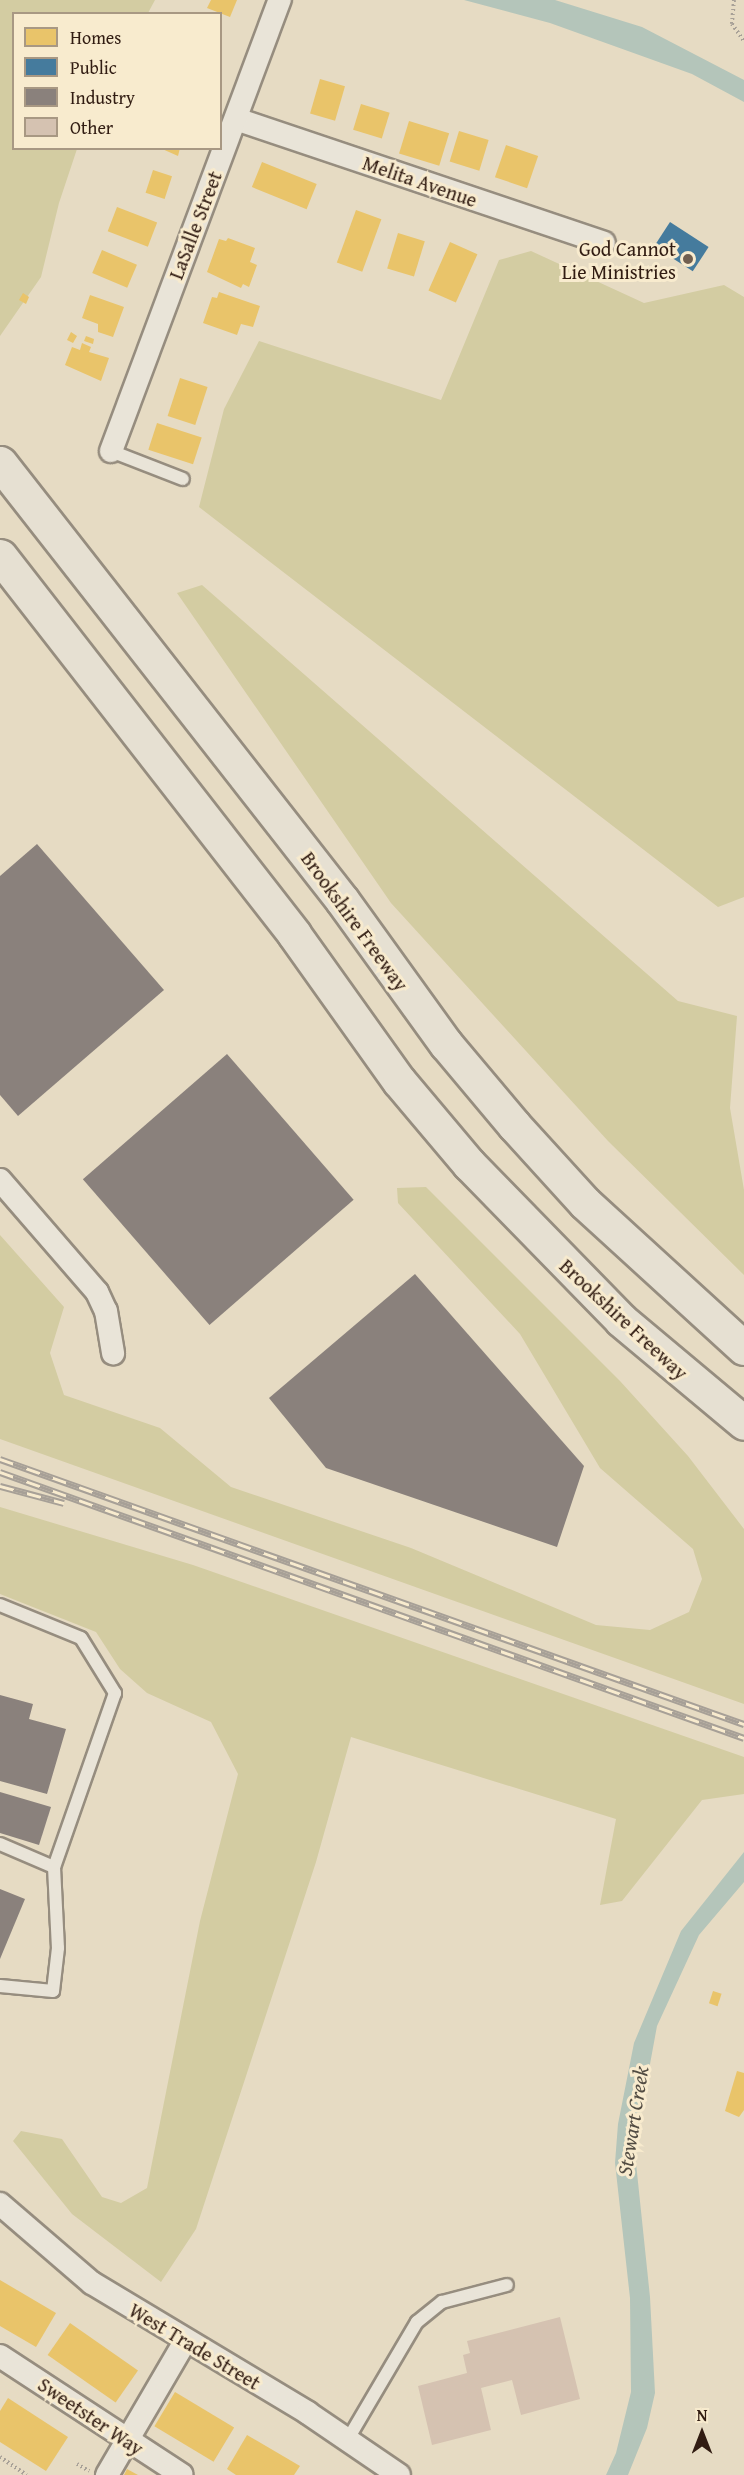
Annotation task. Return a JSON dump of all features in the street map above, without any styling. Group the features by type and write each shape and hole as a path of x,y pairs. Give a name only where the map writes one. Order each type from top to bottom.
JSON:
{"highway":[{"name":"Brookshire Freeway","path":"0,463 342,900 446,1044 514,1125 585,1203 744,1348"},
{"name":"Brookshire Freeway","path":"0,556 294,934 399,1081 469,1164 621,1320 744,1423"}],"street":[{"name":"LaSalle Street","path":"111,451 280,0"},
{"name":"Melita Avenue","path":"236,119 604,243"},
{"path":"0,1180 97,1292 106,1311 113,1353"},
{"name":"West Trade Street","path":"1,2207 92,2283 348,2439 399,2475"},
{"path":"107,2475 186,2340"},
{"name":"Sweetster Way","path":"0,2356 127,2442 182,2475"}],"lane":[{"path":"111,451 183,479"},
{"path":"0,1605 81,1638 114,1693 54,1867 58,1948 53,1991 0,1986"},
{"path":"0,1844 54,1867"},
{"path":"348,2439 417,2322 442,2302 507,2285"}],"path":[{"path":"734,0 732,24 744,41"},
{"path":"0,2457 27,2475"}],"shaded area":[{"path":"0,0 155,0 149,12 12,12 12,150 77,150 59,203 41,277 0,336"},
{"path":"531,251 644,303 724,285 744,297 744,897 718,907 199,507 224,409 259,341 441,400 499,260"},
{"path":"202,585 678,1001 737,1016 730,1108 744,1190 744,1275 608,1141 391,903 177,593"},
{"path":"426,1187 620,1381 688,1456 744,1529 744,1704 0,1439 0,1235 64,1307 50,1353 64,1395 160,1428 231,1487 411,1548 596,1625 650,1630 689,1612 702,1579 693,1549 600,1468 520,1334 398,1203 397,1188"},
{"path":"0,1507 193,1565 744,1757 744,1794 702,1800 622,1901 600,1905 616,1819 351,1737 316,1862 196,2229 161,2282 72,2214 13,2141 21,2131 62,2139 102,2197 121,2203 147,2188 200,1921 238,1774 211,1722 147,1693 120,1669 96,1632 0,1594"}],"water":[{"path":"464,0 555,0 642,27 744,80 744,102 692,74 550,23"},
{"name":"Stewart Creek","path":"744,1852 744,1882 699,1935 657,2026 639,2124 636,2163 650,2297 655,2393 647,2428 628,2475 606,2475 616,2453 631,2392 630,2298 615,2163 618,2124 634,2043 681,1931"}],"building: Homes":[{"path":"211,0 237,0 230,17 207,8"},
{"path":"320,79 345,86 335,121 310,114"},
{"path":"361,104 390,113 382,139 353,130"},
{"path":"409,121 449,133 439,166 399,154"},
{"path":"459,131 489,140 479,171 450,162"},
{"path":"506,145 538,156 527,188 495,177"},
{"path":"164,150 180,150 178,156"},
{"path":"262,162 317,184 307,209 252,187"},
{"path":"153,170 172,176 165,199 146,193"},
{"path":"117,207 157,222 148,247 108,231"},
{"path":"356,210 381,219 362,272 337,263"},
{"path":"398,233 425,241 414,277 387,268"},
{"path":"228,238 255,248 250,262 257,265 249,287 243,284 241,288 207,272 219,239 226,241"},
{"path":"450,242 477,254 456,303 428,290"},
{"path":"102,250 137,265 127,288 92,273"},
{"path":"219,292 260,306 253,327 241,324 237,335 203,323 212,297 217,298"},
{"path":"23,293 29,297 26,304 19,300"},
{"path":"90,295 124,307 113,337 98,332 98,324 82,318"},
{"path":"71,332 77,336 73,343 67,340"},
{"path":"86,336 94,339 93,344 84,341"},
{"path":"82,343 91,347 89,352 109,358 101,381 65,365 72,347 80,350"},
{"path":"180,378 208,387 195,425 168,416"},
{"path":"157,423 202,438 193,464 148,450"},
{"path":"713,1991 722,1994 718,2006 709,2003"},
{"path":"737,2071 744,2073 744,2110 739,2117 725,2111"},
{"path":"0,2280 56,2313 36,2347 0,2326"},
{"path":"70,2323 138,2371 116,2403 48,2355"},
{"path":"175,2392 234,2428 214,2462 154,2426"},
{"path":"8,2398 68,2437 46,2471 0,2442 0,2411"},
{"path":"247,2435 300,2466 294,2475 236,2475 227,2469"},
{"path":"127,2469 138,2475 124,2475"}],"building: Public":[{"name":"God Cannot Lie Ministries","path":"670,222 709,247 693,271 654,246"}],"building: Industry":[{"path":"37,844 164,990 18,1116 0,1095 0,876"},
{"path":"227,1054 354,1200 209,1325 83,1179"},
{"path":"415,1274 584,1466 557,1547 326,1468 269,1398"},
{"path":"0,1695 33,1704 29,1719 66,1729 47,1794 0,1781"},
{"path":"0,1792 51,1807 39,1845 0,1833"},
{"path":"0,1889 25,1899 0,1959"}],"building: Other":[{"path":"560,2317 580,2399 521,2415 512,2380 481,2388 491,2430 432,2445 418,2386 467,2373 463,2355 470,2353 467,2341"}],"railway":[{"path":"0,1459 744,1724"},
{"path":"0,1472 744,1738"},
{"path":"0,1486 64,1503"}],"place":[{"name":"God Cannot Lie Ministries","path":"688,259"}]}
